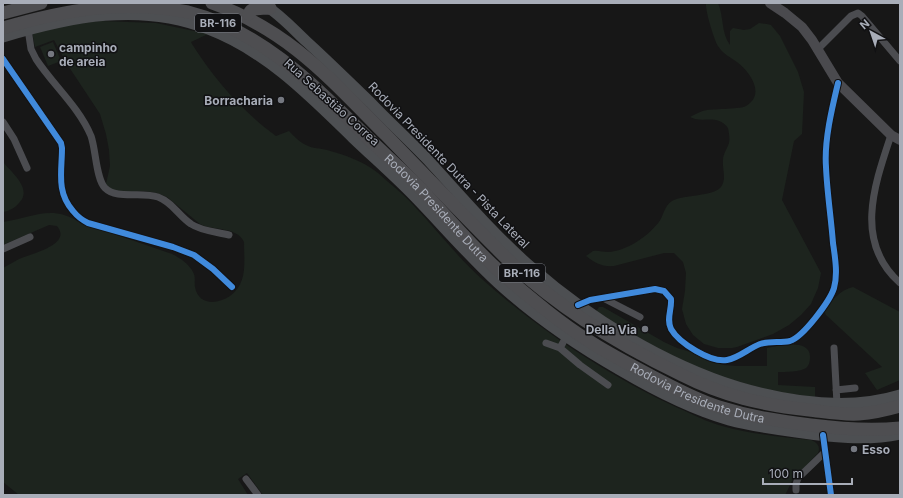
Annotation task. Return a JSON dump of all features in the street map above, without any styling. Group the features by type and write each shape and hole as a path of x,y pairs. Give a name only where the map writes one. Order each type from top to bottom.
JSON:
{"highway":[{"path":"3,13 40,3"},
{"name":"Rodovia Presidente Dutra","path":"212,3 236,12 250,13 311,60 497,250 546,293 588,324 619,343 702,385 750,401 783,408 838,413 872,412 900,406"},
{"name":"Rodovia Presidente Dutra","path":"3,28 64,11 120,4 154,6 190,13 227,27 272,53 313,86 420,188 505,277 552,315 588,341 679,390 716,406 740,413 785,422 840,428 876,430 900,428"},
{"path":"250,13 251,10 266,6"}],"main road":[{"name":"Rodovia Presidente Dutra - Pista Lateral","path":"266,6 346,78 427,159 499,237 530,266 578,305 623,334 702,374 770,396 837,404 857,404 889,399 900,395"},
{"name":"Rua Sebastião Correa","path":"3,37 25,30 94,16 133,14 168,18 206,28 247,48 287,76 396,178 498,283 566,337 638,381 680,402 700,410 724,419 753,426 823,435 872,438 900,434"}],"street":[{"path":"770,3 802,27 812,40 838,83 896,138 879,170 872,207 872,225 874,239 882,263 890,274 900,283"},
{"path":"817,50 851,16 858,13 900,61"},
{"path":"3,44 25,30 36,59 78,113 87,129 94,146 100,179 105,187 112,193 117,195 144,194 159,197 169,203 192,225 229,235"},
{"path":"3,59 61,143 62,192 68,205 78,217 88,222 173,247 194,255 214,269 232,287"},
{"path":"578,305 590,300 652,289 662,290 668,294 671,299 669,321 675,335 695,350 719,359 729,360 763,343 789,341 798,336 823,307 834,286 835,262 825,165 831,116 838,83"},
{"path":"3,122 14,139 27,168"},
{"path":"3,248 30,237"},
{"path":"603,298 640,317"},
{"path":"560,348 566,337"},
{"path":"546,343 560,348 608,385"},
{"path":"834,348 837,404"},
{"path":"836,390 855,388"},
{"path":"823,435 831,495"},
{"path":"796,490 798,478 825,452"},
{"path":"246,479 258,495"}],"shaded area":[{"path":"706,3 718,3 725,35 730,45 730,31 733,28 744,30 750,29 759,23 771,25 780,36 798,72 804,92 802,134 794,141 782,200 821,273 818,288 811,304 801,315 789,325 773,334 732,348 718,348 704,344 693,335 686,324 682,309 686,273 683,262 674,253 664,253 614,266 599,264 586,256 593,251 608,252 629,246 643,238 654,228 661,219 667,205 672,201 717,190 723,184 723,158 729,141 728,128 719,121 700,120 690,117 707,110 744,107 752,101 755,95 755,89 754,83 747,71 724,53 718,46 710,25"},
{"path":"101,21 156,23 208,34 191,42 192,44 210,70 230,94 264,127 276,136 289,131 303,144 347,156 378,173 424,216 465,263 483,280 551,334 601,367 627,382 652,396 700,418 733,429 811,440 818,445 818,453 792,481 785,495 263,495 247,473 238,479 248,495 19,495 3,482 3,268 19,259 48,248 59,238 60,233 57,226 49,225 3,245 3,222 41,214 59,214 172,254 189,266 194,274 197,293 204,300 209,302 225,299 236,291 240,285 244,272 244,242 236,233 200,224 167,197 157,193 144,191 119,193 112,191 106,184 110,166 109,150 100,114 67,64 54,40 35,47 32,32 50,27"},
{"name":"campinho de areia","path":"53,42 61,61 48,66 40,47"},
{"path":"3,162 20,181 24,192 23,198 17,205 12,209 3,212"},
{"path":"853,287 900,312 900,380 877,390 865,373 882,367 826,315 824,311 840,293"},
{"path":"599,307 603,307 664,342 691,352 708,361 724,365 767,366 767,348 785,345 799,345 805,347 809,351 810,357 808,366 804,369 792,372 778,372 778,385 815,387 815,397 777,392 698,371 595,313"}],"cycle path":[{"path":"3,59 61,143 62,189 68,204 76,215 88,223 173,247 194,255 213,269 232,287"},
{"path":"578,305 590,300 655,289 664,291 671,299 669,322 671,329 675,334 696,351 720,360 731,359 760,344 790,341 802,333 809,326 827,301 834,288 836,277 827,186 826,146 838,83"},
{"path":"823,435 831,495"}],"place":[{"name":"campinho de areia","path":"51,54"},
{"name":"Borracharia","path":"281,100"},
{"name":"Della Via","path":"645,329"},
{"name":"Esso","path":"854,449"}]}
